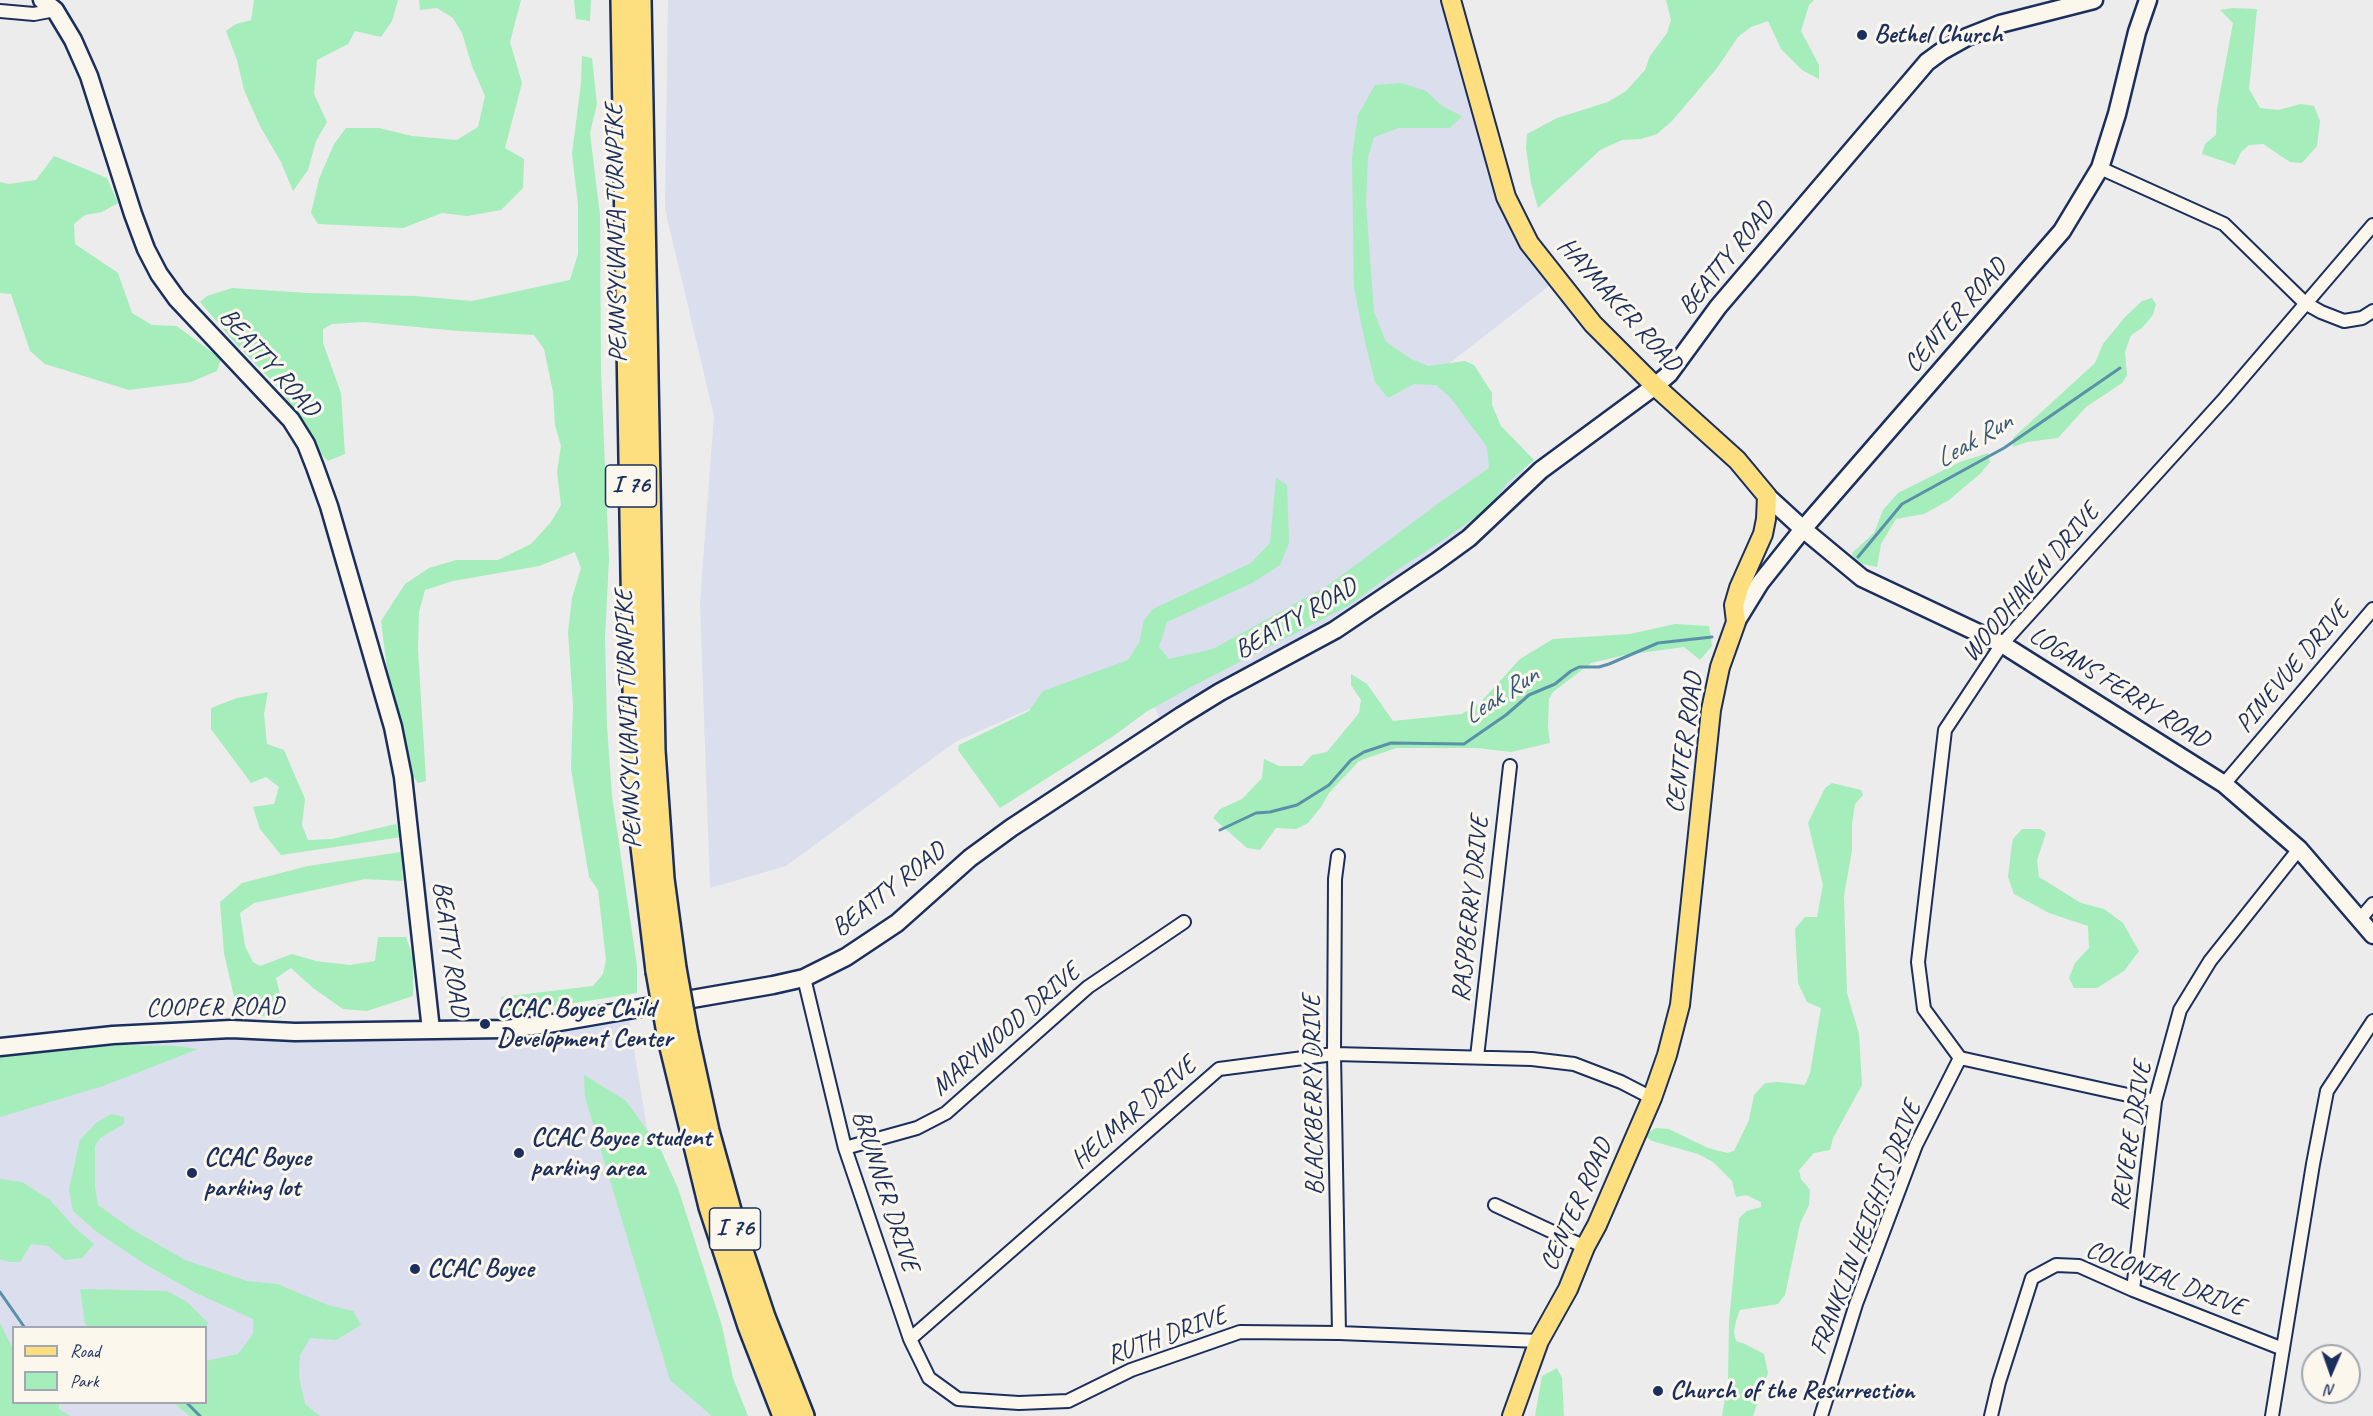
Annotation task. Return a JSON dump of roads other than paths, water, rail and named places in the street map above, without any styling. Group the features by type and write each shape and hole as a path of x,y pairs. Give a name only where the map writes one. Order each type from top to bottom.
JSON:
{"highway":[{"name":"PENNSYLVANIA TURNPIKE","path":"622,0 635,744 642,847 710,1207 749,1326 784,1416"},
{"name":"PENNSYLVANIA TURNPIKE","path":"640,0 653,739 663,879 666,969"},
{"name":"PENNSYLVANIA TURNPIKE","path":"678,1037 708,1131 738,1239 764,1317 803,1416"}],"main road":[{"name":"HAYMAKER ROAD","path":"1451,0 1506,197 1517,221 1541,259 1593,324 1655,386 1737,460 1767,496"},
{"path":"1736,622 1734,605 1745,570 1763,534 1767,496"},
{"name":"CENTER ROAD","path":"1512,1416 1539,1341 1568,1289 1585,1247 1597,1225 1652,1098 1667,1054 1680,1005 1711,710 1720,667 1736,622"}],"street":[{"name":"BEATTY ROAD","path":"50,3 73,40 89,76 133,214 146,249 159,274 177,299 291,420 306,444 318,476 329,506 393,727 403,777 431,1030 504,1029 542,1025 804,978 875,940 970,858 1011,828 1181,716 1220,692 1335,630 1436,562 1469,538 1541,470 1655,386 1669,374 1718,307 1927,62 1942,51 2000,24 2094,0"},
{"name":"CENTER ROAD","path":"1736,622 1760,583 1803,530 2062,231 2100,168 2148,0"},
{"path":"0,11 34,14 50,3"},
{"path":"2100,168 2224,224 2305,303 2320,312 2344,321 2362,318 2373,311"},
{"name":"WOODHAVEN DRIVE","path":"1960,1058 1924,1009 1918,962 1945,730 2002,644 2225,398 2373,225"},
{"name":"HAYMAKER ROAD","path":"1767,496 1803,530"},
{"name":"LOGANS FERRY ROAD","path":"1803,530 1862,578 2002,644 2224,784 2299,849 2361,918 2373,935"},
{"name":"PINEVUE DRIVE","path":"2224,784 2373,609"},
{"name":"RASPBERRY DRIVE","path":"1477,1057 1510,766"},
{"name":"REVERE DRIVE","path":"2133,1290 2155,1101 2180,1010 2210,961 2299,849"},
{"name":"BLACKBERRY DRIVE","path":"1338,856 1335,879 1334,1054 1340,1333"},
{"path":"2361,918 2373,904"},
{"name":"MARYWOOD DRIVE","path":"845,1148 917,1128 946,1113 1088,987 1184,922"},
{"name":"BRUNNER DRIVE","path":"804,978 845,1148 910,1339 929,1378 958,1399"},
{"path":"2272,1416 2327,1091 2373,1021"},
{"name":"COOPER ROAD","path":"0,1047 113,1035 231,1029 295,1032 431,1030"},
{"name":"HELMAR DRIVE","path":"910,1339 1219,1069 1334,1054 1532,1059 1574,1064 1621,1082 1652,1098"},
{"path":"1960,1058 2155,1101"},
{"name":"FRANKLIN HEIGHTS DRIVE","path":"1821,1416 1856,1304 1916,1145 1960,1058"},
{"path":"1495,1205 1585,1247"},
{"name":"COLONIAL DRIVE","path":"1990,1416 2032,1278 2056,1265 2079,1266 2133,1290 2283,1349"},
{"name":"RUTH DRIVE","path":"958,1399 1019,1403 1068,1401 1131,1370 1240,1332 1340,1333 1539,1341"}],"waterway":[{"name":"Leak Run","path":"1858,557 1902,504 2004,448 2120,368"},
{"name":"Leak Run","path":"1220,830 1256,813 1297,805 1329,785 1351,760 1364,752 1391,743 1464,744 1506,715 1529,695 1555,684 1579,667 1599,667 1609,664 1658,643 1712,637"},
{"path":"0,1292 24,1326"},
{"path":"188,1404 200,1416"}],"place":[{"name":"Bethel Church","path":"1862,35"},
{"name":"CCAC Boyce Child Development Center","path":"485,1024"},
{"name":"CCAC Boyce student parking area","path":"519,1153"},
{"name":"CCAC Boyce parking lot","path":"192,1173"},
{"name":"CCAC Boyce","path":"415,1269"},
{"name":"Church of the Resurrection","path":"1658,1391"}]}
